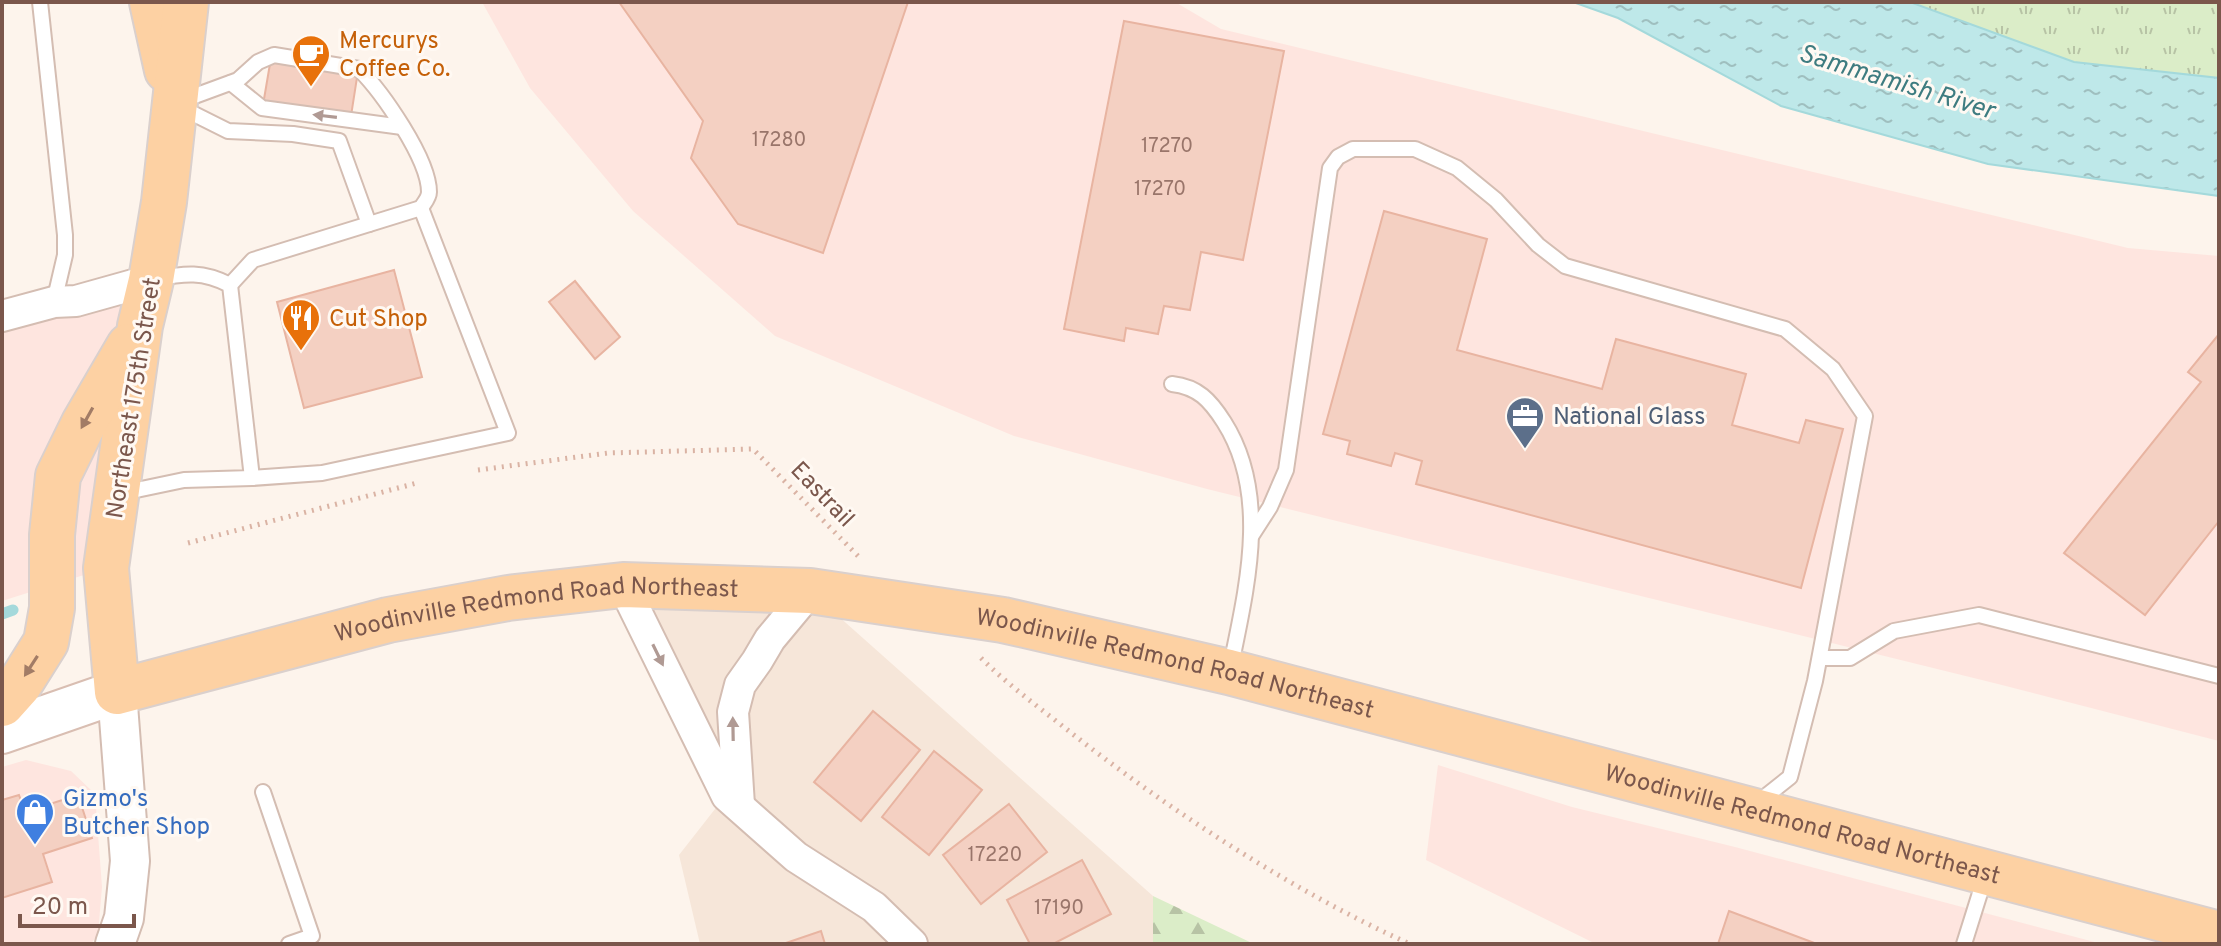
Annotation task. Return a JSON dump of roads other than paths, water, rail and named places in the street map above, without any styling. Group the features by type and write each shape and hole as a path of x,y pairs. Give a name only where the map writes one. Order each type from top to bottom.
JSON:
{"main road":[{"name":"Northeast 175th Street","path":"152,2 174,104"},
{"name":"Northeast 175th Street","path":"117,692 106,568 140,326 164,202 186,2"},
{"path":"2,704 19,685 46,642 52,608 52,535 58,476 84,423 140,326"},
{"name":"Woodinville Redmond Road Northeast","path":"117,692 388,620 508,598 623,585 810,591 1033,626 1229,672 1987,873 2207,936"},
{"path":"2,732 117,692"}],"street":[{"path":"2,316 54,302 76,301 151,280"},
{"path":"623,585 727,796 796,857 874,907 912,944"},
{"path":"739,807 733,712 740,685 770,639 810,591"},
{"path":"115,944 124,918 130,861 117,692"}],"lane":[{"path":"40,2 65,235 65,255 54,302"},
{"path":"174,104 238,80 258,62 274,55 359,69 375,85 402,127 426,178 429,195 421,208 253,260 230,285 252,478"},
{"path":"231,83 262,108 402,127"},
{"path":"174,104 228,131 293,134 339,141 369,224"},
{"path":"1252,535 1270,507 1286,470 1330,168 1338,157 1353,149 1415,149 1457,168 1496,200 1538,245 1565,266 1785,329 1833,369 1865,416 1820,658 1790,777 1749,810"},
{"path":"118,494 184,480 322,473 508,433 421,208"},
{"path":"151,280 181,273 212,276 230,285"},
{"path":"1172,384 1209,398 1233,436 1248,480 1252,535 1242,611 1229,672"},
{"path":"1820,658 1850,658 1894,631 1979,615 2219,676"},
{"path":"263,792 312,936 289,944"},
{"path":"1964,944 1987,873"}],"water":[{"name":"Sammamish River","path":"1573,2 1910,2 2074,62 2219,78 2219,196 1988,164 1781,106 1618,18"}],"waterway":[{"path":"2,614 13,610"}],"place":[{"name":"Mercurys Coffee Co.","path":"311,88"},
{"name":"Cut Shop","path":"301,352"},
{"name":"National Glass","path":"1525,450"},
{"name":"Gizmo's Butcher Shop","path":"35,846"}]}
